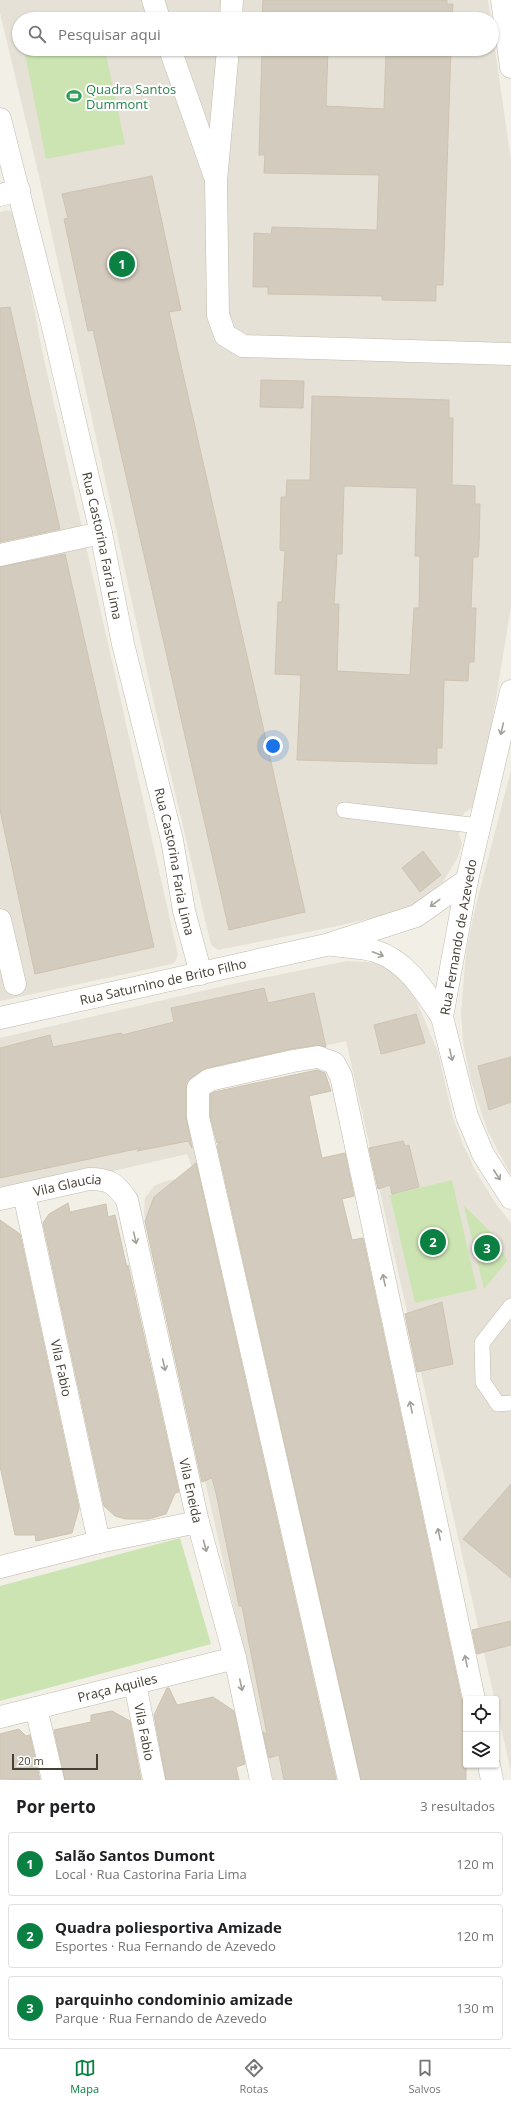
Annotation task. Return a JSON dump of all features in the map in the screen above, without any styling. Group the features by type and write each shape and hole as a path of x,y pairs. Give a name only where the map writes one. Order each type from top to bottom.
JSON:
{"street":[{"path":"154,0 157,12"},
{"path":"231,12 232,0"},
{"path":"502,0 511,67"},
{"path":"172,56 216,181"},
{"path":"227,56 216,181 218,315 225,335 243,346 511,354"},
{"name":"Rua Castorina Faria Lima","path":"0,119 10,192 101,533 123,644 172,840 184,911 201,974"},
{"path":"0,555 101,533"},
{"name":"Rua Fernando de Azevedo","path":"511,691 466,880 442,1017 467,1116 483,1154 511,1198"},
{"name":"Rua Saturnino de Brito Filho","path":"0,1018 326,945 416,916 466,880"},
{"path":"0,920 15,984"},
{"name":"Rua Saturnino de Brito Filho","path":"326,945 374,951 398,962 419,984 442,1017"},
{"path":"349,1780 198,1117 198,1088 209,1080 292,1061 318,1058 334,1063 341,1076 473,1696"},
{"name":"Vila Glaucia","path":"0,1199 89,1179 103,1179 115,1185 127,1200"},
{"name":"Vila Fabio","path":"24,1194 99,1542"},
{"name":"Vila Eneida","path":"127,1200 198,1522 235,1658 260,1780"},
{"path":"1,1563 198,1522"},
{"name":"Praça Aquiles","path":"0,1717 235,1658"},
{"name":"Vila Fabio","path":"135,1684 154,1780"},
{"path":"36,1708 53,1780"},
{"path":"490,1768 492,1780"}],"lane":[{"path":"344,810 479,826"},
{"path":"511,1306 482,1343 483,1382 498,1404 511,1403"}],"shaded area":[{"path":"0,0 488,0 490,12 12,12 12,56 496,56 511,160 511,607 486,759 474,806 464,813 461,823 459,834 462,844 458,857 443,882 413,906 394,913 333,927 218,950 211,945 155,708 39,176 0,13"},
{"path":"6,210 13,212 17,218 42,350 178,955 175,962 172,964 0,1001 0,212"},
{"path":"511,770 511,1175 488,1132 471,1081 463,1042 461,1012 466,953 474,913"},
{"path":"347,961 369,962 390,970 411,988 438,1052 453,1118 463,1144 474,1168 496,1204 511,1223 511,1772 499,1719 499,1696 494,1696 346,1041 199,1074 189,1082 186,1094 341,1780 273,1780 144,1213 145,1198 154,1186 163,1182 195,1175 187,1154 0,1197 0,1038 228,985"}],"green space":[{"name":"Quadra Santos Dummont","path":"25,56 106,56 125,144 46,159"},
{"path":"452,1180 477,1289 415,1303 390,1195"},
{"path":"464,1206 494,1235 507,1261 484,1289"},
{"path":"180,1538 211,1644 0,1701 0,1586"}],"building":[{"path":"263,0 447,0 447,4 453,4 452,12 262,12"},
{"path":"262,56 328,56 326,106 384,109 386,56 451,56 443,285 436,285 436,301 382,300 382,296 268,294 268,287 253,287 254,233 271,234 272,227 377,230 379,175 264,173 265,155 259,155"},
{"path":"152,176 181,310 169,312 305,912 229,930 93,330 88,331 64,219 68,218 62,194"},
{"path":"10,307 60,529 0,542 0,308"},
{"path":"261,380 304,381 303,408 260,407"},
{"path":"312,396 449,400 449,418 453,418 452,485 475,486 475,504 480,504 479,546 478,557 473,557 471,608 476,608 474,662 469,662 468,681 444,680 442,748 437,748 437,764 297,760 301,675 275,674 278,602 282,602 285,551 280,550 281,497 286,497 287,480 310,480","holes":["344,486 417,488 415,556 420,556 419,608 414,608 410,675 337,671 339,604 334,604 337,554 342,554"]},
{"path":"65,554 154,947 35,974 0,810 0,567"},
{"path":"423,851 441,875 420,892 402,868"},
{"path":"264,988 268,1003 314,993 326,1047 316,1045 291,1049 206,1068 191,1078 186,1088 186,1117 192,1148 188,1141 137,1151 141,1148 0,1178 0,1048 50,1035 53,1047 121,1033 122,1035 174,1022 171,1008"},
{"path":"416,1014 425,1043 381,1054 374,1025"},
{"path":"511,1057 511,1102 489,1110 478,1066"},
{"path":"317,1070 325,1073 331,1091 309,1096 322,1158 345,1153 354,1196 342,1199 352,1240 363,1238 463,1704 463,1768 466,1768 466,1780 361,1780 217,1145 222,1142 217,1143 210,1116 210,1094"},
{"path":"403,1141 405,1146 409,1145 419,1187 392,1194 390,1185 378,1189 369,1148"},
{"path":"196,1163 336,1780 284,1780 279,1755 269,1758 263,1732 267,1734 242,1606 239,1606 216,1493 212,1478 202,1482 145,1221 154,1197"},
{"path":"68,1203 70,1212 106,1204 108,1217 115,1215 127,1268 128,1265 179,1492 175,1493 166,1514 148,1519 125,1519 115,1516 104,1506 43,1223 49,1214"},
{"path":"0,1220 20,1234 79,1508 72,1533 36,1541 35,1535 15,1535 0,1466"},
{"path":"442,1302 453,1364 417,1372 405,1314"},
{"path":"511,1484 511,1578 463,1539"},
{"path":"511,1621 511,1645 477,1654 472,1630"},
{"path":"167,1688 169,1688 177,1705 213,1697 234,1711 245,1764 236,1767 239,1780 166,1780 154,1715"},
{"path":"112,1711 130,1721 141,1780 65,1780 54,1730 91,1722 91,1715"},
{"path":"19,1729 26,1736 30,1735 40,1780 0,1779 0,1734"}],"place":[{"name":"Quadra Santos Dummont","path":"74,96"},
{"name":"Salão Santos Dumont","path":"122,264"},
{"name":"Quadra poliesportiva Amizade","path":"433,1242"},
{"name":"parquinho condominio amizade","path":"487,1248"}]}
